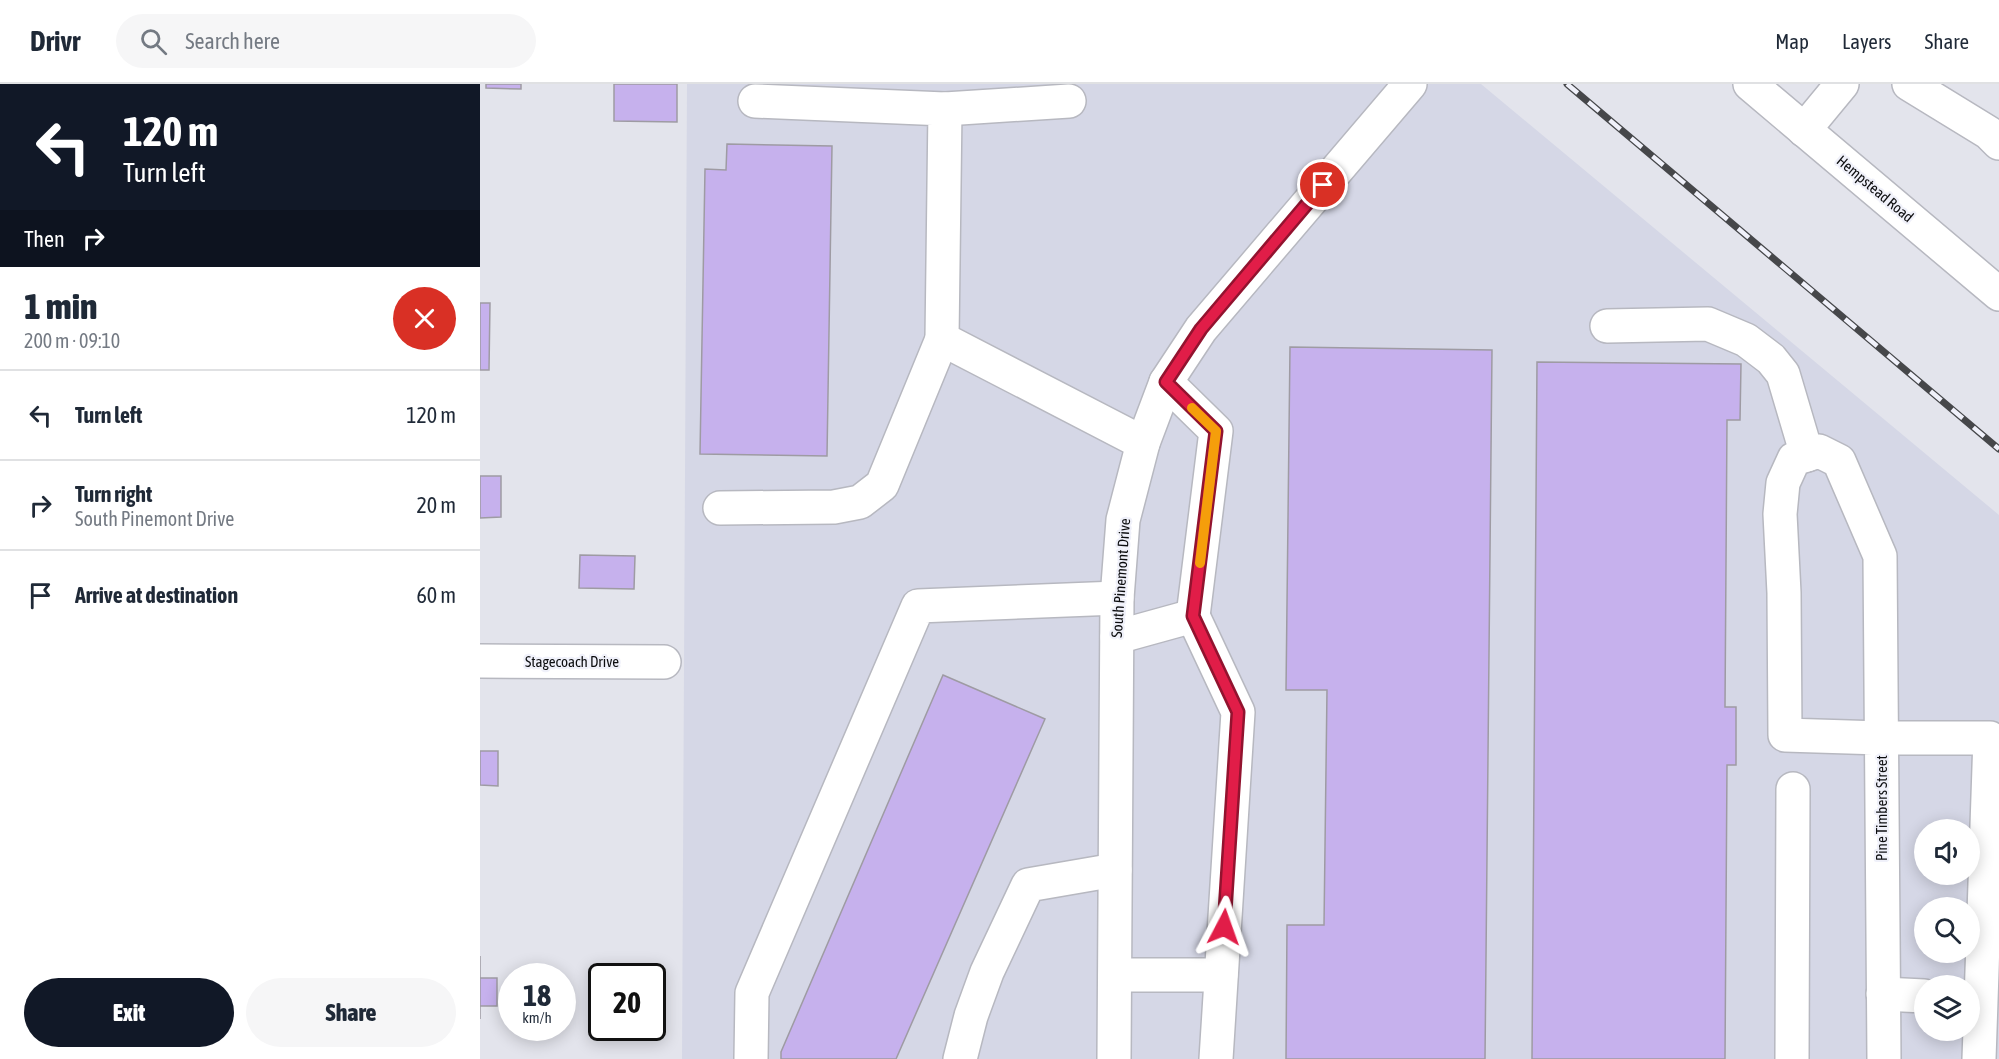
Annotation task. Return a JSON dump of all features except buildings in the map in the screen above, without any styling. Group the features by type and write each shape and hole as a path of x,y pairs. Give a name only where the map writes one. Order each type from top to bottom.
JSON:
{"street":[{"name":"South Pinemont Drive","path":"1114,1059 1117,598 1123,520 1143,443 1166,382 1201,329 1410,84"},
{"name":"Hempstead Road","path":"1750,84 1999,294"},
{"path":"1804,130 1842,84"},
{"path":"1909,84 1989,133 1999,143"},
{"path":"755,101 945,109 1069,101"},
{"path":"720,508 834,507 860,502 882,485 942,339 945,109"},
{"path":"1607,326 1708,324 1746,340 1771,358 1783,374 1807,455 1794,459 1783,483 1780,514 1784,593 1785,735 1990,738 1976,975"},
{"path":"942,339 1143,443"},
{"path":"1166,382 1216,431 1193,616 1238,712 1216,1059"},
{"name":"Pine Timbers Street","path":"1807,455 1819,451 1839,461 1880,556 1884,1059"},
{"path":"751,1059 752,993 918,606 1117,598"},
{"path":"1117,638 1193,616"},
{"name":"Stagecoach Drive","path":"480,661 664,662"},
{"path":"1792,1059 1793,789"},
{"path":"960,1059 987,972 1028,885 1115,870"},
{"path":"1114,975 1221,975"},
{"path":"1883,994 1914,996"},
{"path":"1978,1041 1979,1059"}],"shaded area":[{"path":"687,84 1481,84 1999,515 1999,1059 682,1059"}],"railway":[{"path":"1567,84 1999,449"}],"slow traffic":[{"path":"1192,408 1216,431 1200,563"}],"route":[{"path":"1224,927 1238,712 1193,616 1216,431 1166,382 1201,329 1323,185"}]}
